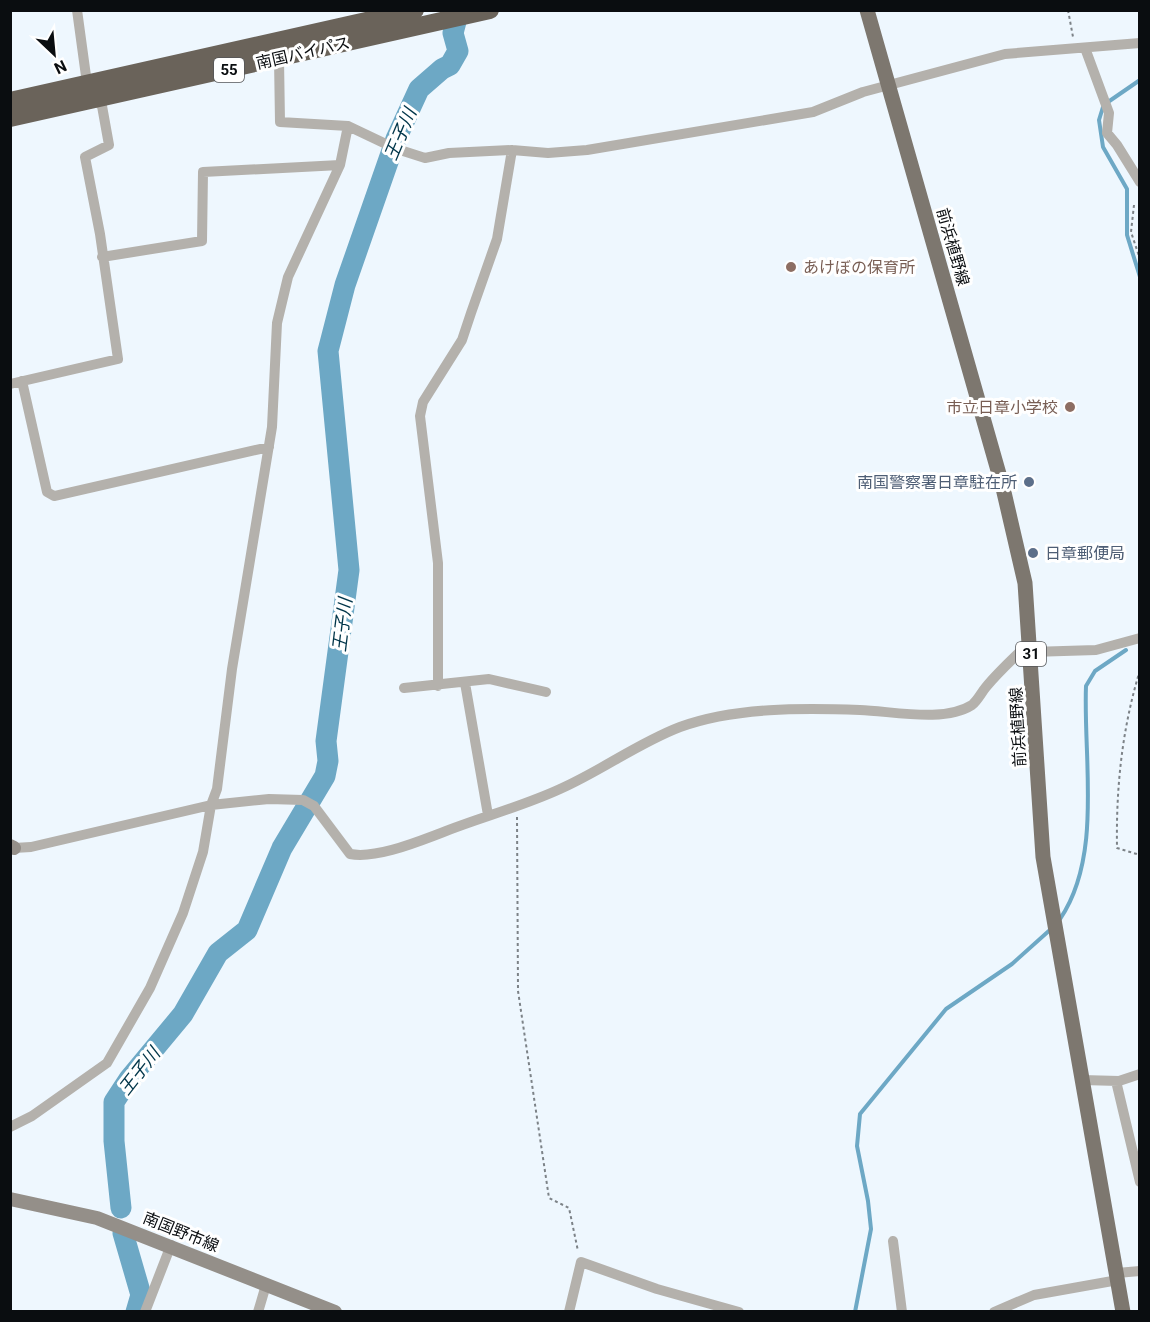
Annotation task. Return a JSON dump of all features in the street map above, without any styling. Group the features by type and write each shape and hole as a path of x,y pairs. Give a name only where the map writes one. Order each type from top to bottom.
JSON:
{"highway":[{"name":"南国バイパス","path":"10,118 43,111 91,91 415,16 490,10"},
{"name":"南国バイパス","path":"10,101 48,92 91,91 279,59 415,16"}],"main road":[{"name":"前浜植野線","path":"867,10 1003,488 1025,583 1044,857 1123,1311"},
{"name":"南国野市線","path":"10,1199 97,1218 335,1311"}],"street":[{"path":"10,384 118,359 85,157 109,146 102,106 91,91 77,10"},
{"path":"400,150 425,158 449,153 512,150 567,153 813,112 863,92 1005,54 1140,43"},
{"path":"1080,47 1109,113 1107,133 1140,182"},
{"path":"279,59 280,122 348,126 388,145"},
{"path":"10,1127 32,1116 107,1063 150,988 183,913 203,852 211,806 217,789 232,669 269,447 277,323 288,277 340,165 348,126"},
{"path":"438,686 438,563 420,416 423,402 462,340 496,239 512,150"},
{"path":"102,257 202,241 203,172 340,165"},
{"path":"22,381 47,492 54,496 269,447"},
{"path":"12,847 32,847 211,806 269,799 303,800 314,806 350,854 357,855 417,844 488,815 517,808 563,788 681,727 730,715 788,710 860,710 921,715 961,709 977,700 985,688 1031,647 1096,650 1140,639"},
{"path":"404,688 496,679 546,692"},
{"path":"465,683 488,815"},
{"path":"1082,1080 1116,1081 1140,1074"},
{"path":"1116,1081 1140,1182"},
{"path":"893,1241 902,1311"},
{"path":"145,1311 171,1245"},
{"path":"568,1311 580,1262 657,1289 739,1311"},
{"path":"994,1311 1034,1295 1140,1271"},
{"path":"258,1311 266,1285"}],"path":[{"path":"1068,10 1080,47"},
{"path":"1134,205 1131,232 1140,259"},
{"path":"1140,670 1121,753 1116,802 1117,848 1140,855"},
{"path":"517,808 518,991 549,1198 569,1208 580,1262"}],"waterway":[{"name":"王子川","path":"121,1208 114,1141 114,1102 129,1079 183,1014 218,953 247,930 282,848 325,776 328,761 326,741 349,570 328,351 345,285 396,139 419,89 450,65 458,51 453,33 459,10"},
{"path":"1108,102 1140,80"},
{"path":"1103,107 1099,120 1103,147 1127,189 1127,235 1140,277"},
{"path":"1060,919 1073,894 1082,866 1086,837 1088,806 1086,686 1095,671 1126,650"},
{"path":"855,1312 871,1229 857,1146 860,1114 946,1009 1012,964 1051,929"},
{"name":"王子川","path":"123,1233 141,1295 136,1312"}],"place":[{"name":"あけぼの保育所","path":"791,267"},
{"name":"市立日章小学校","path":"1070,407"},
{"name":"南国警察署日章駐在所","path":"1029,482"},
{"name":"日章郵便局","path":"1033,553"}]}
